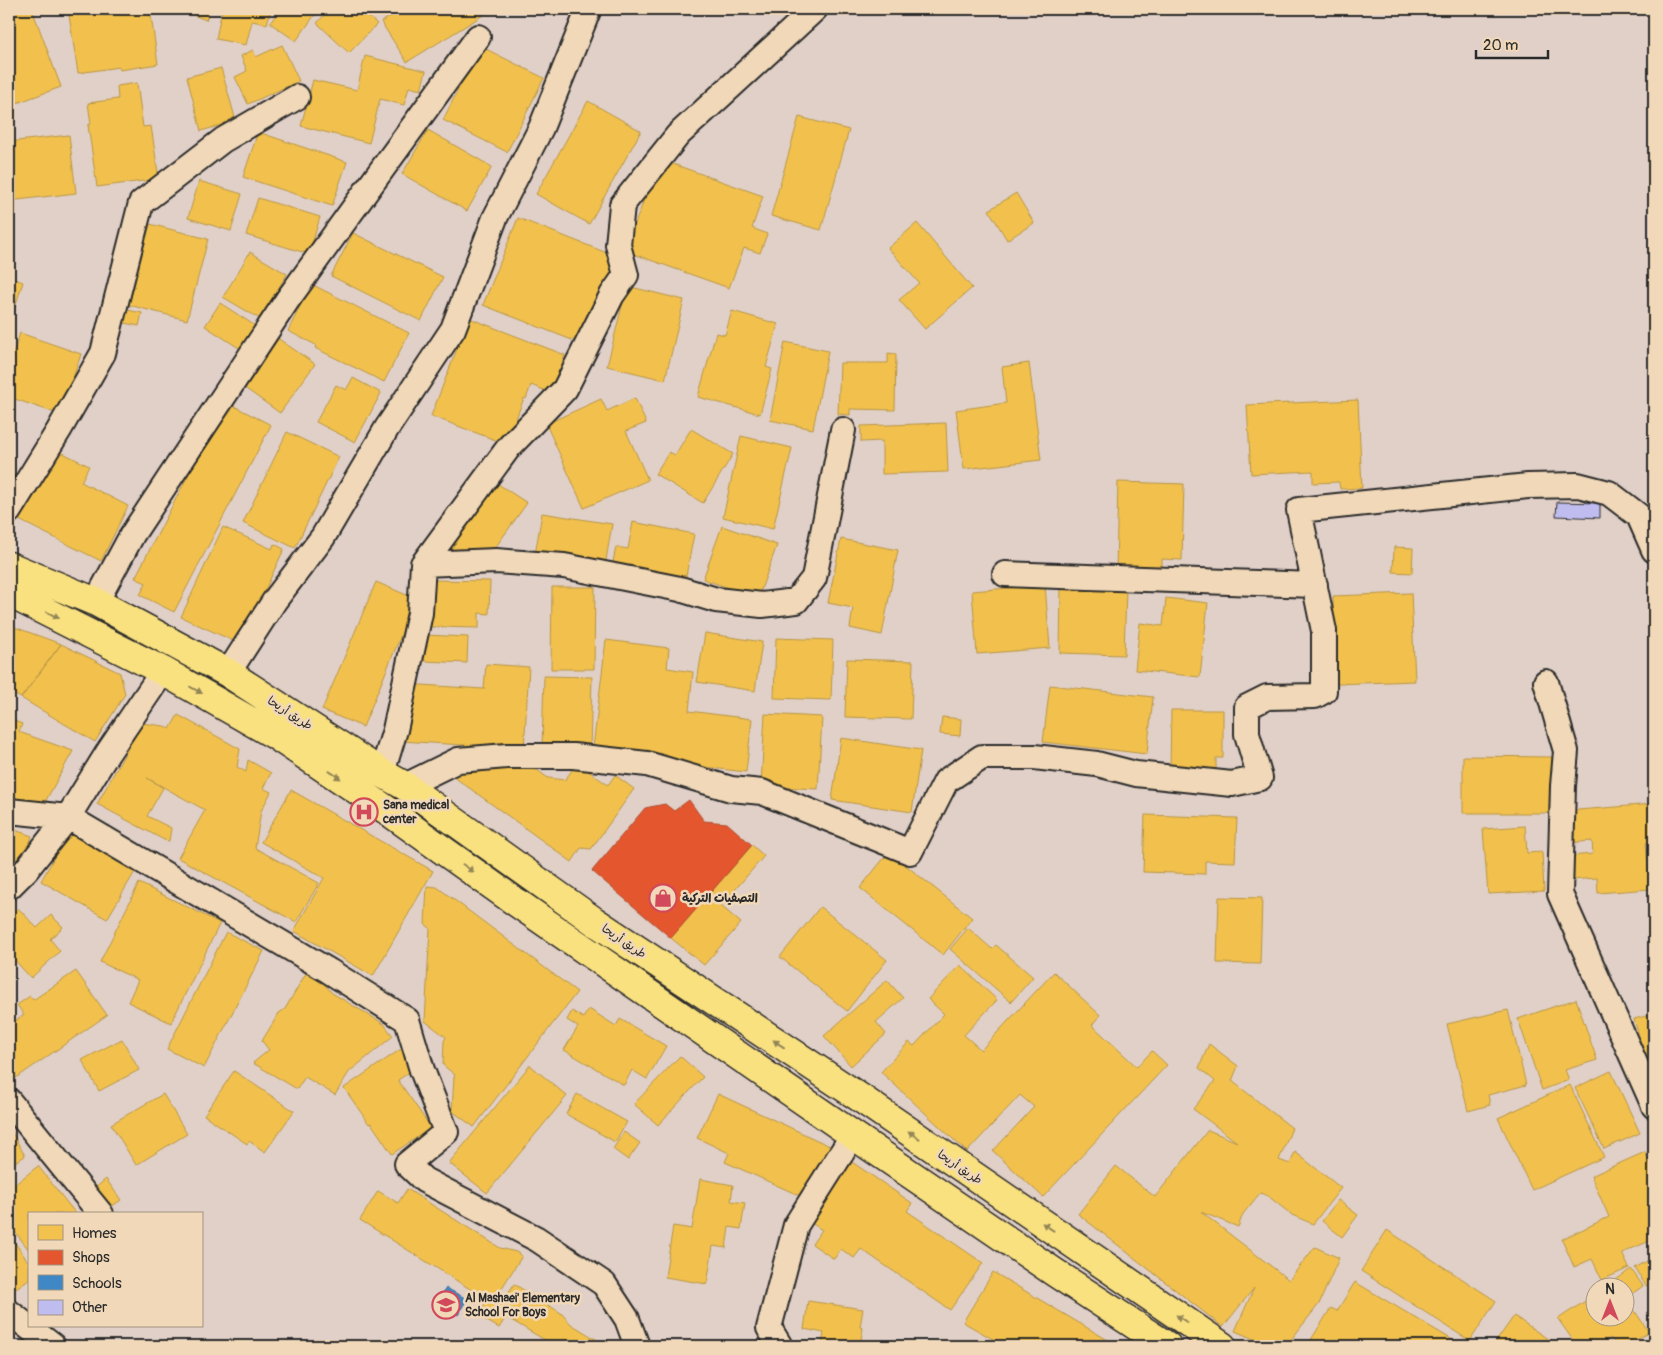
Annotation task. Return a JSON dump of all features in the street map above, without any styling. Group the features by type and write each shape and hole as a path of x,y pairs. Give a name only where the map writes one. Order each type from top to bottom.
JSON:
{"main road":[{"name":"طريق أريحا","path":"9,566 96,602 228,673 394,779 594,921 867,1103 1222,1346"},
{"path":"9,593 163,671 292,746 853,1135 1168,1346"}],"street":[{"path":"228,673 275,600 323,537 387,428 453,328 495,218 541,128 588,11 587,9"},
{"path":"815,9 678,135 622,205 618,245 626,275 612,295 565,389 509,447 423,564 420,613 394,730 394,779 458,760 507,756 573,756 647,764 731,789 762,792 910,852 946,781 982,757 1034,757 1097,764 1136,774 1232,784 1260,778 1248,734 1248,707 1267,697 1315,696 1324,691 1324,632 1299,510 1528,486 1578,485 1609,493 1639,516 1654,550"},
{"path":"96,602 132,535 288,299 478,37"},
{"path":"9,512 103,353 141,203 223,140 297,97"},
{"path":"423,564 496,561 564,566 680,589 716,600 762,605 796,602 814,578 843,430"},
{"path":"1005,574 1315,585"},
{"path":"9,887 26,870 68,816 163,671"},
{"path":"1546,682 1566,750 1560,894 1654,1106"},
{"path":"9,811 68,816 329,971 407,1020 422,1070 446,1132 407,1164 424,1180 537,1239 604,1284 627,1319 637,1346"},
{"path":"9,1101 99,1212"},
{"path":"780,1346 769,1328 796,1225 853,1135"},
{"path":"9,1312 28,1327"},
{"path":"30,1328 53,1346"}],"building: Homes":[{"path":"32,9 61,87 14,104 9,91 9,11"},
{"path":"68,9 150,9 158,64 120,70 119,67 78,73"},
{"path":"189,9 210,9 206,20 188,13"},
{"path":"222,9 271,9 267,24 252,21 246,45 216,39"},
{"path":"280,9 319,9 296,41 270,23"},
{"path":"330,9 360,9 377,24 349,53 317,23"},
{"path":"403,9 493,9 407,62 381,22"},
{"path":"687,9 751,9 751,14 687,12"},
{"path":"282,45 299,81 248,104 235,77 247,71 241,56 253,50 256,57"},
{"path":"480,46 544,78 507,152 443,120"},
{"path":"365,56 426,71 421,90 409,87 404,105 380,99 369,143 301,126 313,80 357,90"},
{"path":"221,68 236,121 201,131 187,77"},
{"path":"137,83 143,127 151,126 159,179 97,187 88,125 91,124 88,103 118,99 117,86"},
{"path":"588,101 641,131 589,224 536,194"},
{"path":"799,117 849,130 821,230 771,216"},
{"path":"428,130 492,167 467,211 402,174"},
{"path":"258,132 347,162 332,206 243,177"},
{"path":"69,135 76,193 9,201 9,142"},
{"path":"659,159 763,196 752,228 767,234 760,253 744,248 729,288 625,251"},
{"path":"199,181 242,194 231,231 188,218"},
{"path":"1016,193 1034,223 1007,240 989,210"},
{"path":"258,198 320,217 309,254 246,235"},
{"path":"518,218 617,257 582,344 483,305"},
{"path":"917,223 972,288 925,329 899,300 919,283 888,248"},
{"path":"150,224 208,239 187,320 129,305"},
{"path":"353,233 443,277 421,321 331,276"},
{"path":"250,252 287,274 260,319 223,297"},
{"path":"9,277 23,282 9,326"},
{"path":"311,284 409,333 384,382 315,348 316,345 288,331"},
{"path":"627,286 684,300 665,380 607,366"},
{"path":"220,303 257,327 242,350 205,326"},
{"path":"123,309 142,313 139,326 119,322"},
{"path":"732,311 778,324 766,367 772,369 760,414 698,397 716,333 725,335"},
{"path":"469,318 565,355 551,393 531,385 506,444 431,416"},
{"path":"20,333 81,354 61,415 9,397 9,366"},
{"path":"273,335 315,364 280,413 239,384"},
{"path":"785,342 828,351 813,429 770,420"},
{"path":"888,353 896,354 895,410 850,409 850,415 838,414 840,363 888,363"},
{"path":"1029,363 1041,460 964,469 956,410 1006,403 1002,367"},
{"path":"353,378 381,393 355,442 316,422 336,385 346,390"},
{"path":"635,398 646,423 626,431 648,480 584,508 546,424 601,399 607,411"},
{"path":"1358,400 1362,488 1340,489 1339,482 1313,483 1313,471 1251,474 1247,405"},
{"path":"226,402 271,425 174,612 140,595 146,583 135,578"},
{"path":"946,423 948,472 882,474 882,441 861,442 861,426"},
{"path":"691,429 733,454 703,503 655,474 669,452 675,455"},
{"path":"287,432 339,457 295,548 243,523"},
{"path":"741,436 792,448 773,529 723,517"},
{"path":"51,447 89,466 81,482 128,506 101,561 15,518"},
{"path":"492,480 527,503 490,555 443,555"},
{"path":"1118,482 1184,484 1182,560 1162,559 1162,573 1116,572"},
{"path":"542,513 612,524 605,566 535,555"},
{"path":"633,522 694,534 685,581 612,567 616,547 628,549"},
{"path":"722,526 777,545 758,598 703,579"},
{"path":"223,527 272,549 274,544 284,549 240,644 181,617"},
{"path":"841,539 898,550 882,635 850,628 853,608 828,603"},
{"path":"1394,547 1413,548 1412,573 1393,572"},
{"path":"431,580 490,581 489,614 479,613 479,628 430,627"},
{"path":"376,582 416,599 363,727 322,710"},
{"path":"1045,585 1050,648 977,654 972,591"},
{"path":"1061,586 1126,588 1124,655 1060,653"},
{"path":"552,587 595,587 594,669 551,669"},
{"path":"1411,593 1415,681 1336,684 1333,596"},
{"path":"1166,598 1208,603 1200,677 1135,670 1140,623 1163,626"},
{"path":"9,625 61,644 21,698 9,692"},
{"path":"705,633 762,642 755,691 697,682"},
{"path":"425,635 468,637 467,663 424,661"},
{"path":"776,638 833,640 831,700 774,698"},
{"path":"606,640 669,648 667,668 693,672 689,711 752,719 746,772 676,764 677,760 623,754 593,748"},
{"path":"61,644 120,673 125,694 95,742 21,698"},
{"path":"847,659 913,661 911,719 845,717"},
{"path":"486,664 529,667 524,749 401,741 405,684 484,689"},
{"path":"544,676 592,677 590,749 542,748"},
{"path":"1050,685 1153,697 1147,754 1043,742"},
{"path":"1171,710 1223,710 1223,758 1216,758 1216,770 1170,769"},
{"path":"765,714 822,717 818,789 761,786"},
{"path":"178,715 240,749 237,767 246,772 248,760 271,773 263,788 271,792 261,811 255,848 319,883 296,922 178,858 205,810 147,778 163,788 147,816 171,828 169,841 97,804 142,723 164,726 170,729"},
{"path":"942,717 961,719 960,736 940,734"},
{"path":"9,719 22,724 19,732 73,751 45,802 9,799"},
{"path":"841,738 921,750 912,812 832,800"},
{"path":"1463,756 1552,757 1551,813 1463,813"},
{"path":"464,763 537,770 548,778 565,780 577,763 608,785 615,775 634,789 591,849 581,848 572,862 454,777"},
{"path":"291,790 433,871 373,976 294,931 324,878 261,842"},
{"path":"1654,804 1654,842 1646,843 1650,889 1598,893 1597,878 1572,880 1570,856 1593,854 1592,841 1568,843 1565,811"},
{"path":"1145,815 1237,818 1235,862 1205,861 1205,874 1143,872"},
{"path":"1525,826 1527,853 1542,852 1544,891 1488,894 1483,829"},
{"path":"9,828 32,836 19,873 9,870"},
{"path":"69,831 136,870 107,919 41,881"},
{"path":"752,845 764,856 721,906 741,923 704,965 671,938"},
{"path":"889,852 972,918 943,955 860,888"},
{"path":"139,883 220,923 171,1023 128,1002 138,980 100,962"},
{"path":"427,886 437,887 577,992 474,1127 452,1111 455,1075 443,1065 444,1041 446,1037 425,1021 430,928 425,924"},
{"path":"1219,897 1262,898 1260,964 1217,963"},
{"path":"820,907 887,960 847,1011 780,957"},
{"path":"18,908 37,928 51,915 63,927 50,939 60,951 31,978 9,954 9,917"},
{"path":"968,928 992,949 996,945 1033,977 1011,1002 950,949"},
{"path":"226,932 264,951 204,1068 167,1049"},
{"path":"960,965 997,1000 964,1035 981,1050 1054,972 1100,1015 1092,1025 1137,1067 1152,1051 1167,1065 1043,1197 993,1151 1034,1107 1020,1095 967,1152 881,1072 909,1042 914,1046 944,1014 928,999"},
{"path":"76,971 107,1015 9,1083 9,1025 24,1015 17,1005 30,996 33,1000"},
{"path":"306,973 325,985 332,993 384,1024 393,1036 349,1072 335,1095 305,1077 297,1089 253,1063 269,1050 262,1041 279,1013 285,1009"},
{"path":"887,980 903,998 876,1022 886,1034 851,1066 824,1036"},
{"path":"1576,999 1597,1060 1565,1070 1569,1080 1542,1090 1518,1019"},
{"path":"589,1009 616,1026 620,1019 666,1046 647,1079 632,1070 624,1085 564,1050 578,1027 567,1020 572,1011 583,1018"},
{"path":"1508,1010 1526,1085 1488,1095 1490,1105 1468,1111 1447,1024"},
{"path":"1654,1014 1654,1088 1634,1019"},
{"path":"122,1039 139,1070 99,1091 82,1060"},
{"path":"1209,1044 1238,1066 1232,1081 1292,1128 1279,1160 1290,1164 1295,1152 1341,1188 1313,1224 1292,1215 1268,1196 1260,1193 1243,1214 1238,1227 1201,1212 1289,1280 1315,1247 1339,1258 1319,1304 1286,1346 1270,1346 1235,1331 1254,1288 1223,1327 1078,1214 1116,1166 1155,1197 1208,1130 1237,1142 1193,1109 1215,1081 1199,1068"},
{"path":"404,1047 417,1067 398,1080 431,1128 392,1154 344,1088"},
{"path":"680,1056 703,1077 658,1125 634,1104"},
{"path":"530,1065 567,1096 487,1193 449,1163"},
{"path":"234,1071 294,1111 265,1152 249,1141 247,1144 204,1115"},
{"path":"1611,1071 1640,1133 1604,1149 1575,1088"},
{"path":"1570,1085 1604,1157 1532,1190 1498,1118"},
{"path":"163,1094 187,1134 136,1165 111,1124"},
{"path":"577,1094 627,1122 615,1142 566,1114"},
{"path":"718,1094 832,1147 807,1199 725,1162 729,1153 697,1138"},
{"path":"9,1127 25,1156 9,1166"},
{"path":"624,1132 640,1143 628,1160 613,1149"},
{"path":"1645,1152 1654,1173 1654,1239 1622,1253 1629,1268 1606,1278 1601,1278 1592,1259 1574,1267 1562,1239 1609,1217 1591,1176"},
{"path":"849,1160 912,1203 907,1211 983,1263 950,1310 861,1249 854,1258 841,1249 834,1259 812,1244 822,1230 807,1220"},
{"path":"38,1166 74,1212 28,1212 28,1249 9,1224 9,1189"},
{"path":"106,1179 121,1200 108,1209 94,1189"},
{"path":"700,1179 733,1185 731,1201 745,1203 741,1229 729,1227 726,1248 713,1246 707,1284 665,1277 673,1226 692,1229"},
{"path":"407,1189 500,1248 516,1252 522,1256 493,1302 502,1304 514,1284 561,1313 571,1324 607,1346 555,1346 506,1317 499,1328 480,1317 486,1299 360,1220 378,1191 398,1203"},
{"path":"1338,1200 1358,1215 1342,1237 1322,1221"},
{"path":"1387,1230 1496,1301 1470,1341 1361,1271"},
{"path":"9,1234 28,1262 28,1280 9,1293"},
{"path":"1654,1257 1654,1282 1646,1286 1635,1268"},
{"path":"1631,1269 1643,1286 1636,1291 1636,1278 1619,1278"},
{"path":"993,1272 1118,1346 1005,1346 963,1322"},
{"path":"1355,1282 1461,1345 1307,1346 1331,1308 1337,1311"},
{"path":"808,1301 863,1309 860,1327 863,1328 860,1346 822,1345 824,1333 804,1329"},
{"path":"1586,1301 1586,1328 1636,1328 1636,1313 1649,1332 1628,1346 1617,1346 1611,1338 1600,1346 1577,1346 1558,1319"},
{"path":"1514,1316 1558,1346 1493,1346"}],"building: Shops":[{"path":"689,800 704,821 727,823 752,845 671,938 592,871 645,808 665,804 674,811"}],"building: Schools":[{"path":"446,1288 467,1299 458,1315 437,1303"}],"building: Other":[{"path":"1557,502 1600,503 1600,518 1556,516"}],"place":[{"name":"Sana medical center","path":"364,812"},
{"name":"التصفيات التركية","path":"663,898"},
{"name":"Al Mashaei' Elementary School For Boys","path":"446,1305"}]}
